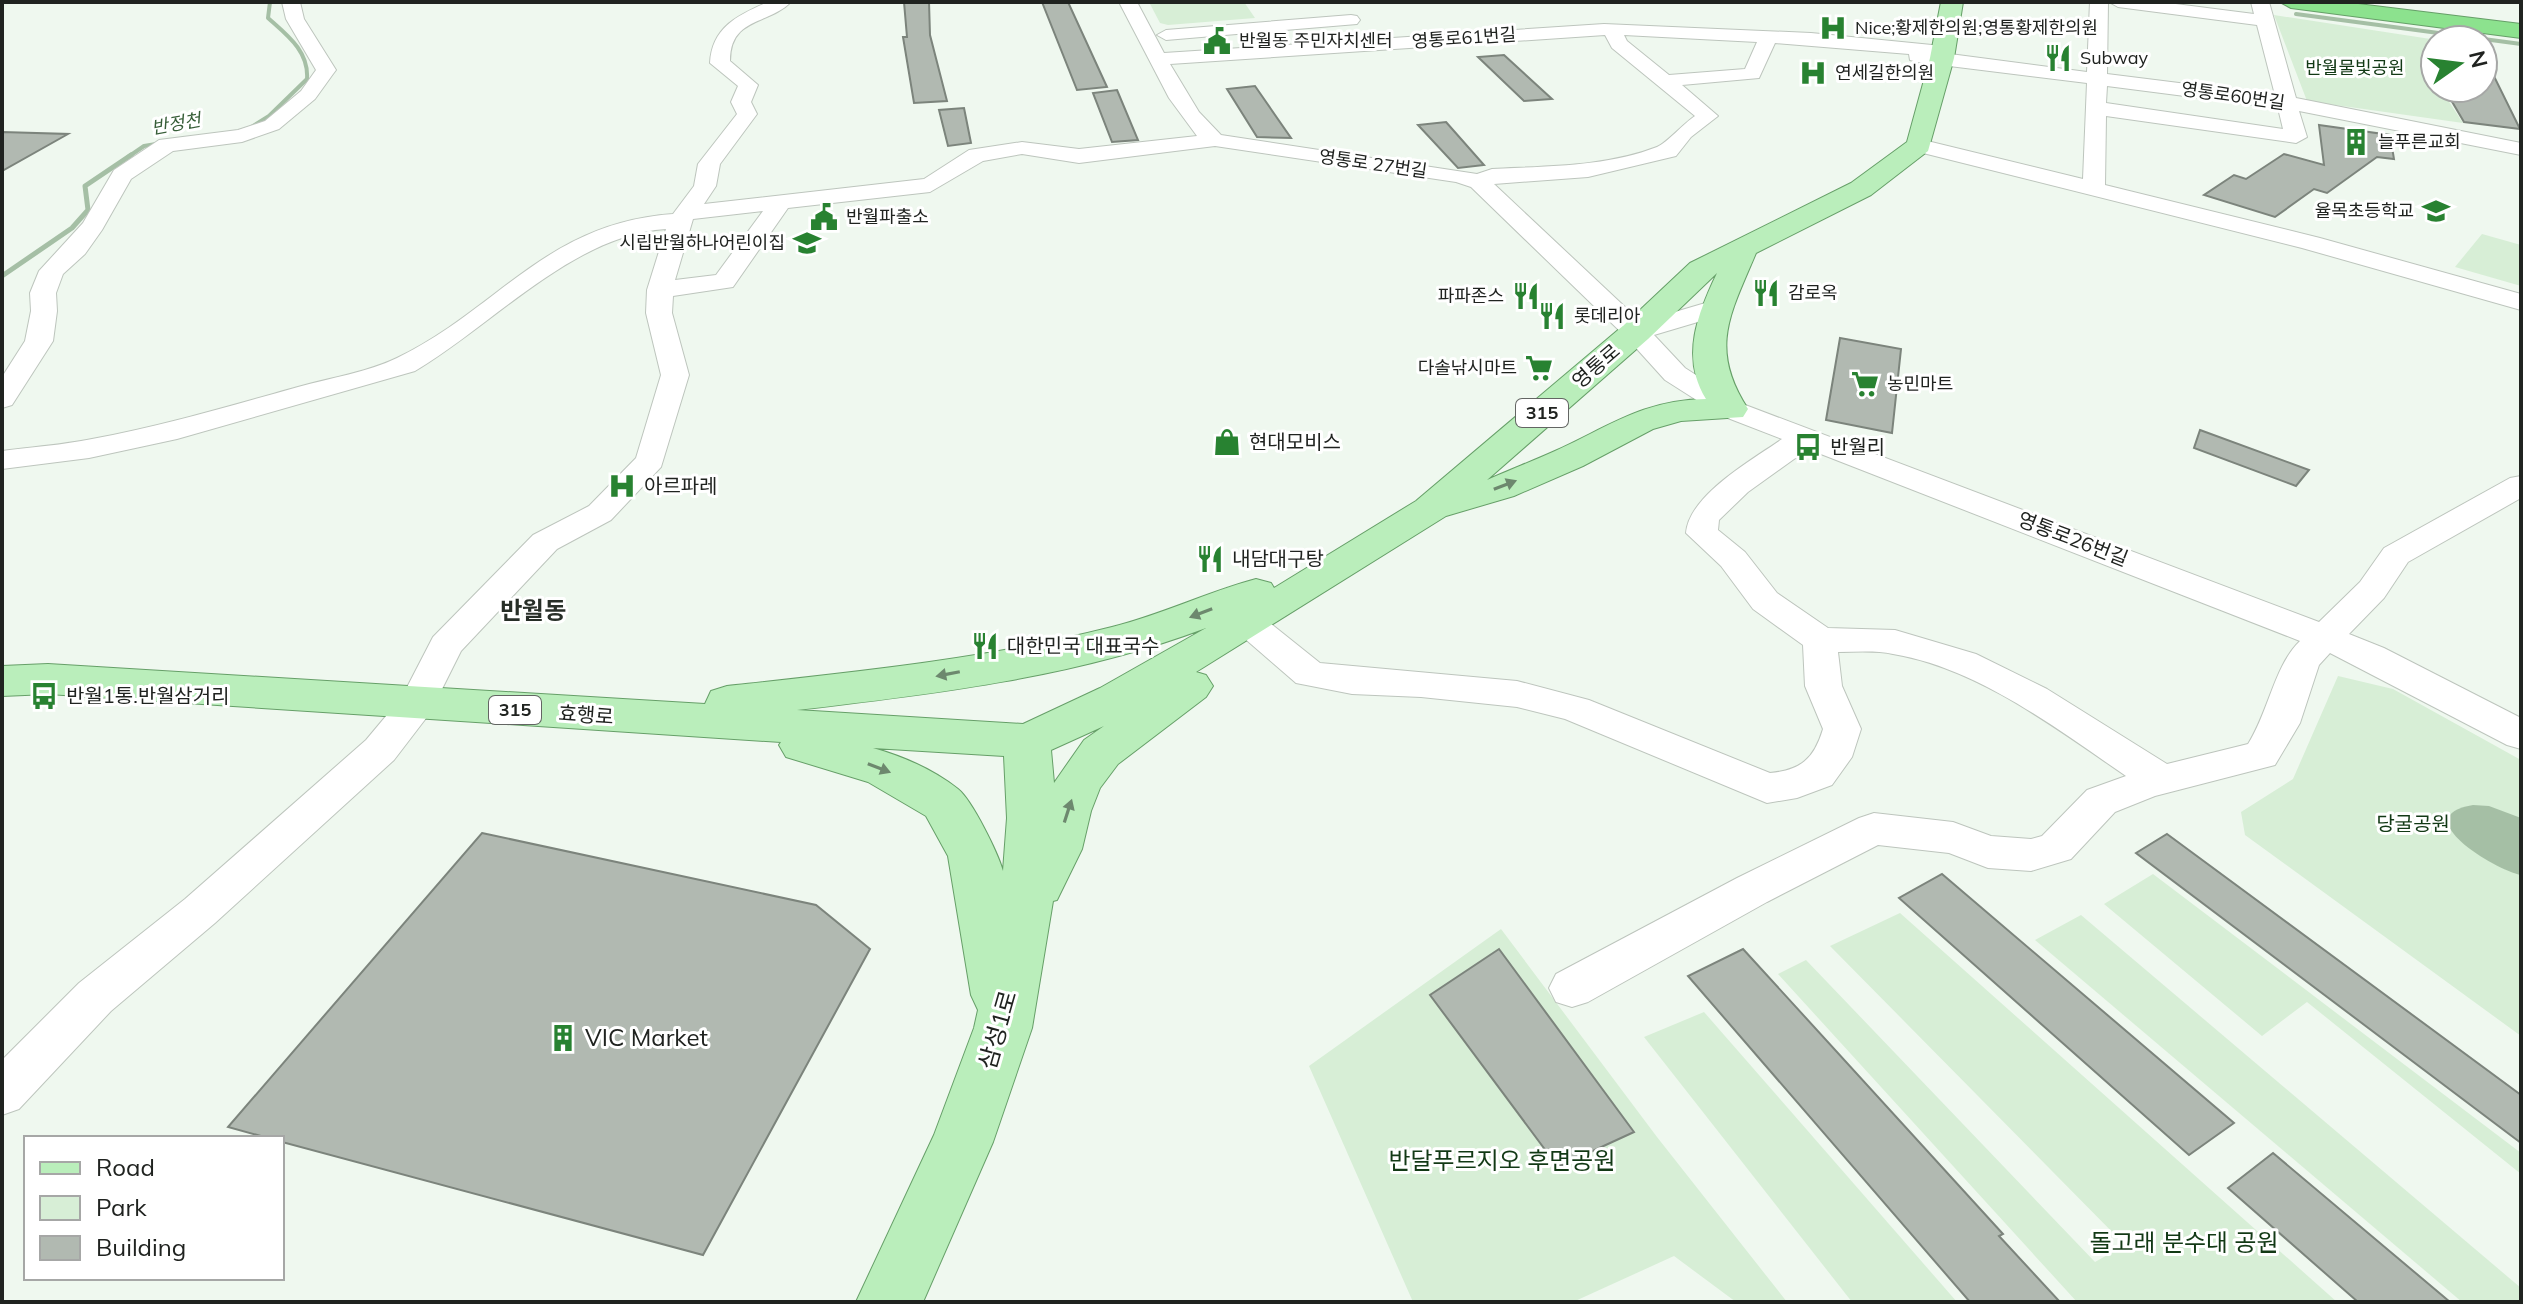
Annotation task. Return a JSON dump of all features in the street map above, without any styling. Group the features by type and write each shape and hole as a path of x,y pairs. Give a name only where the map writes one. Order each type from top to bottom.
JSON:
{"highway":[{"path":"2291,2 2521,31"}],"main road":[{"path":"1919,145 1946,34"},
{"name":"영통로","path":"1027,741 1073,722 1248,623 1378,544 1430,509 1636,332 1701,269 1861,189 1919,145"},
{"path":"1430,509 1500,488 1570,458 1640,421 1680,410 1730,409 1712,379 1708,351 1719,307 1744,247"},
{"name":"315","path":"607,716 906,682 1047,656 1166,627 1378,544"},
{"path":"1026,908 1057,849 1066,811 1079,781 1101,752 1208,673 1248,623"},
{"name":"효행로","path":"2,681 48,679 1027,741"},
{"path":"724,723 885,769 943,803 973,855 986,912 1003,1028"},
{"name":"삼성1로","path":"889,1302 962,1142 1003,1028 1026,908 1032,818 1027,741"}],"street":[{"path":"2,399 39,341 44,311 43,293 52,271 85,237 122,175 167,145 242,136 272,125 308,95 326,70 295,19 291,2"},
{"path":"2,1093 95,997 200,911 380,750 417,704 446,645 545,542 600,513 650,461 675,375 659,313 660,290 684,217 705,186 709,164 747,114 741,102 748,85 720,63 718,49 723,35 734,26 782,2"},
{"path":"1128,2 1190,115 1204,134 1215,140"},
{"path":"1335,2 1374,45"},
{"path":"2094,188 2099,2"},
{"path":"2096,108 2296,137 2261,11 2118,2"},
{"path":"1147,37 1351,20"},
{"path":"1612,29 1619,44 1663,81 1752,74 1768,38"},
{"name":"영통로61번길","path":"1160,59 1612,29 1768,38"},
{"path":"1768,38 1946,34"},
{"path":"1768,38 1892,47 1929,45 1946,34"},
{"path":"1892,47 1946,34"},
{"name":"영통로60번길","path":"1946,34 2097,78 2288,103 2521,149"},
{"name":"영통로 27번길","path":"2,460 89,449 177,430 405,365 433,351 471,325 516,287 593,238 629,224 930,185 977,155 1022,148 1079,156 1215,140 1477,178 1588,170 1668,151 1684,133 1708,116 1663,81"},
{"path":"1919,145 2311,243 2521,302"},
{"path":"1477,178 1636,332 1719,307"},
{"path":"660,290 724,282 781,202"},
{"name":"영통로26번길","path":"1636,332 1675,374 1730,409 2252,607 2371,657 2521,735"},
{"path":"1805,437 1737,485 1703,518 1702,533 1733,559 1765,601 1821,640 1893,642 1936,652 2069,719 2162,780"},
{"path":"1572,988 1752,890 1874,829 1953,838 1988,852 2031,855 2056,848 2101,801 2162,780 2261,755 2281,723 2302,660 2327,639 2372,590 2396,555 2521,485"},
{"path":"1248,623 1309,674 1352,681 1421,684 1517,694 1576,709 1767,788 1789,786 1814,778 1835,758 1842,729 1826,700 1818,669 1821,640"}],"green space":[{"path":"1149,2 1244,2 1255,18 1168,25 1160,23"},
{"name":"반월물빛공원","path":"2274,15 2419,37 2419,104 2451,104 2463,123 2307,101"},
{"path":"2482,234 2521,245 2521,286 2455,267"},
{"name":"당굴공원","path":"2338,676 2393,689 2521,760 2521,1036 2245,835 2241,812 2293,779"},
{"path":"2153,874 2521,1153 2521,1174 2307,1002 2262,1036 2104,904"},
{"name":"돌고래 분수대 공원","path":"1900,913 2337,1302 2077,1302 1778,974 1806,960 2095,1262 2125,1245 1830,946"},
{"path":"2081,915 2521,1288 2521,1302 2462,1302 2035,940"},
{"name":"반달푸르지오 후면공원","path":"1501,929 1657,1137 1787,1302 1736,1302 1674,1256 1573,1302 1413,1302 1309,1066"},
{"path":"1704,1012 1957,1302 1852,1302 1644,1037"}],"shaded area":[{"path":"2473,805 2489,806 2521,818 2521,875 2476,854 2451,831 2448,820 2454,811"}],"building":[{"path":"904,2 929,2 930,35 947,101 914,103 903,37 907,37"},
{"path":"1042,2 1068,2 1107,87 1077,90"},
{"path":"1504,55 1552,99 1524,101 1478,57"},
{"path":"1255,86 1291,138 1257,137 1227,89"},
{"path":"2499,86 2520,129 2464,122 2453,104 2499,104"},
{"path":"1117,90 1138,140 1112,142 1093,93"},
{"path":"964,108 971,143 948,146 939,110"},
{"path":"1446,122 1484,165 1458,168 1418,125"},
{"path":"2319,125 2390,135 2394,159 2377,157 2327,193 2314,189 2275,217 2204,195 2234,175 2246,179 2284,154 2324,165"},
{"path":"2,132 68,134 2,171"},
{"name":"농민마트","path":"1840,338 1901,349 1892,433 1826,420"},
{"path":"2200,430 2309,470 2296,486 2194,448"},
{"name":"VIC Market","path":"482,833 816,905 870,949 703,1255 284,1143 284,1136 261,1136 228,1127"},
{"path":"2167,834 2521,1095 2521,1143 2136,853"},
{"path":"1942,874 2234,1123 2189,1155 1899,898"},
{"path":"1499,949 1634,1132 1558,1167 1430,995"},
{"path":"1743,949 2003,1234 1999,1236 2060,1302 1970,1302 1688,976"},
{"path":"2273,1153 2450,1302 2358,1302 2228,1188"}],"waterway":[{"name":"반정천","path":"250,128 269,116 307,79 301,52 268,18 270,2"},
{"path":"2296,14 2521,44"},
{"name":"반정천","path":"128,157 144,146 162,143"},
{"name":"반정천","path":"2,276 72,228 88,210 85,186 131,155"}],"place":[{"name":"Nice;황제한의원;영통황제한의원","path":"1833,28"},
{"name":"반월동 주민자치센터","path":"1217,41"},
{"name":"Subway","path":"2058,58"},
{"name":"연세길한의원","path":"1813,73"},
{"name":"늘푸른교회","path":"2356,142"},
{"name":"율목초등학교","path":"2436,211"},
{"name":"반월파출소","path":"824,217"},
{"name":"시립반월하나어린이집","path":"807,243"},
{"name":"감로옥","path":"1766,293"},
{"name":"파파존스","path":"1526,296"},
{"name":"롯데리아","path":"1552,316"},
{"name":"다솔낚시마트","path":"1539,368"},
{"name":"농민마트","path":"1865,384"},
{"name":"현대모비스","path":"1227,442"},
{"name":"반월리","path":"1808,447"},
{"name":"아르파레","path":"622,486"},
{"name":"내담대구탕","path":"1210,559"},
{"name":"대한민국 대표국수","path":"985,646"},
{"name":"반월1통.반월삼거리","path":"44,696"},
{"name":"VIC Market","path":"563,1038"}],"district":[{"name":"반월동","path":"533,611"}]}
